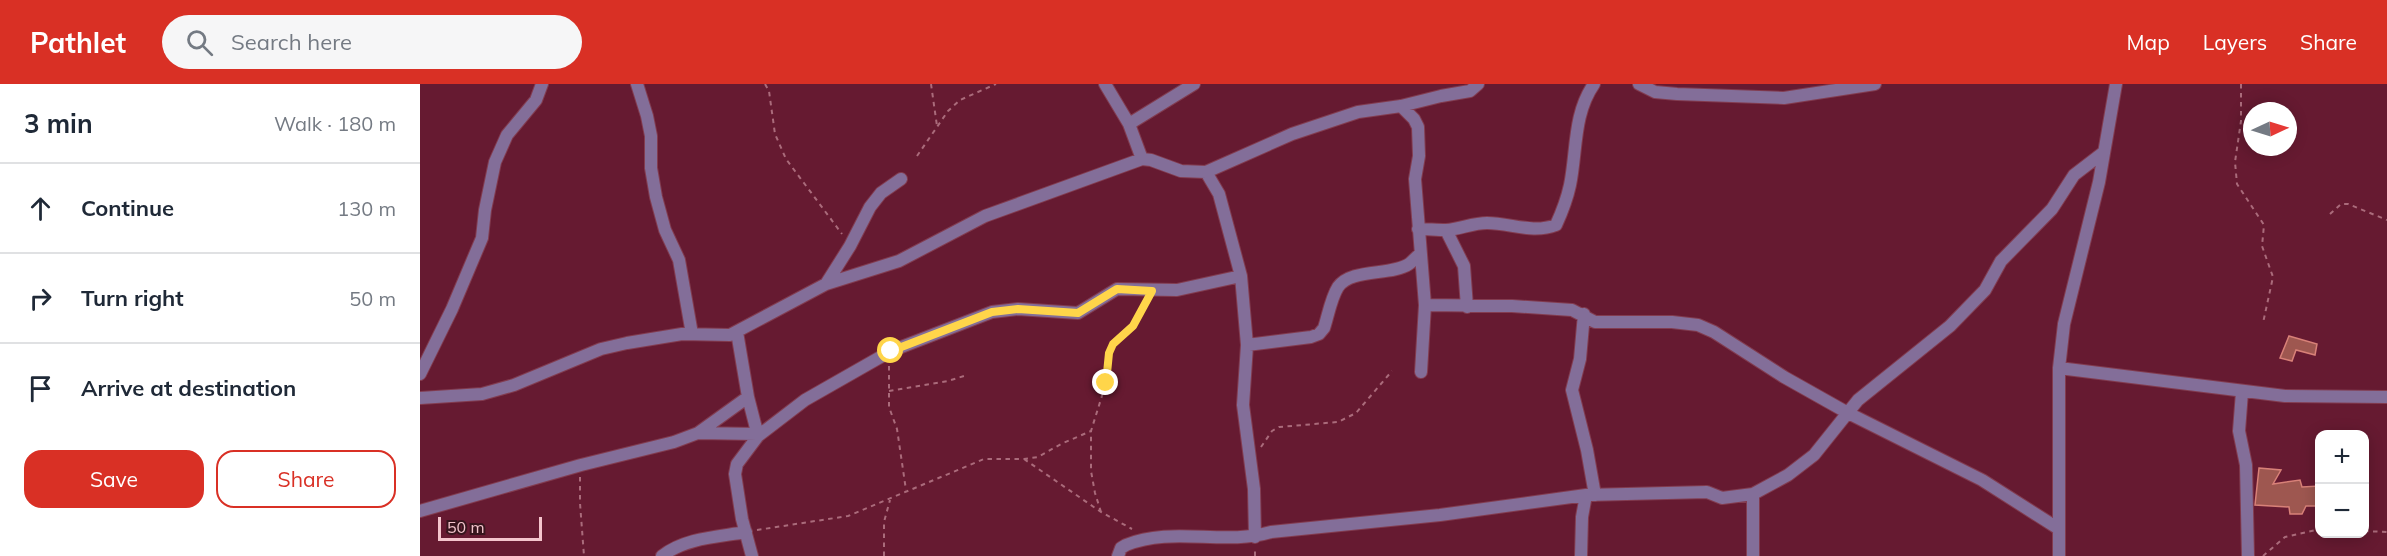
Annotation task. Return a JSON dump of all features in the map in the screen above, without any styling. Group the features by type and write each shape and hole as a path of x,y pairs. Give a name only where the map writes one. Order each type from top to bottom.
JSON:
{"street":[{"path":"420,374 452,309 482,238 495,162 507,135 536,100 542,84"},
{"path":"637,84 649,126 651,168 656,197 666,230 680,260 692,334"},
{"path":"1105,84 1130,124 1142,159"},
{"path":"1130,124 1194,84"},
{"path":"420,398 482,394 514,385 601,349 638,341 692,334 721,337 737,332 826,284 899,261 985,216 1142,159 1181,171 1206,172 1292,134 1358,112 1401,106 1470,91 1478,84"},
{"path":"1418,229 1446,230 1475,223 1531,229 1547,229 1556,225 1571,183 1574,140 1585,100 1594,84"},
{"path":"1639,84 1655,92 1784,98 1875,84"},
{"path":"2059,556 2060,368 2064,324 2093,205 2116,84"},
{"path":"1401,106 1414,119 1418,127 1419,156 1415,179 1419,254 1425,305 1421,372"},
{"path":"1118,556 1121,548 1126,544 1167,536 1255,537 1281,531 1440,515 1590,495 1707,492 1722,498 1731,498 1753,494 1788,475 1814,455 1858,400 1950,326 1985,290 2001,261 2052,209 2074,175 2104,152"},
{"path":"1206,172 1219,194 1241,276 1246,345 1243,405 1256,508 1255,537"},
{"path":"826,284 850,246 870,207 881,193 901,179"},
{"path":"1446,230 1464,266 1467,307"},
{"path":"1246,345 1319,334 1324,328 1337,288 1343,281 1402,268 1411,263 1419,254"},
{"path":"752,556 735,474 737,464 757,435 805,400 891,351 992,312 1018,309 1078,313 1117,289 1177,290 1241,276"},
{"path":"1425,305 1562,309 1572,310 1595,322 1661,322 1698,325 1714,332 1784,377 1848,412 1982,480 2059,529"},
{"path":"1581,556 1582,517 1590,495 1587,450 1572,390 1580,359 1584,315"},
{"path":"737,332 757,435"},
{"path":"2060,368 2284,396 2387,397"},
{"path":"2242,392 2239,431 2246,465 2247,556"},
{"path":"420,512 580,465 674,442 698,433 748,396"},
{"path":"698,433 757,435"},
{"path":"1753,494 1753,556"},
{"path":"662,556 672,548 686,543 746,532"}],"path":[{"path":"765,84 769,92 775,134 786,159 850,246"},
{"path":"931,84 937,126"},
{"path":"917,156 937,126 960,100 996,84"},
{"path":"2241,84 2241,121 2235,162 2237,184 2264,225 2263,253 2273,277 2263,323"},
{"path":"2330,214 2341,204 2348,204 2387,220"},
{"path":"1101,512 1092,471 1091,431 1106,383 1109,353 1113,344 1133,326 1152,291"},
{"path":"891,351 889,407 897,429 906,491"},
{"path":"1251,461 1272,432 1280,427 1338,422 1356,413 1392,371"},
{"path":"889,391 948,381 967,375"},
{"path":"746,532 848,516 984,459 1024,459 1046,453 1091,431"},
{"path":"1024,459 1101,512 1133,530"},
{"path":"580,465 584,556"},
{"path":"884,556 884,522 890,500"},
{"path":"2263,556 2285,537 2315,530"},
{"path":"2369,531 2387,532"}],"building":[{"path":"2289,336 2317,344 2315,355 2296,350 2292,361 2280,358"},
{"path":"2259,468 2281,470 2273,484 2300,480 2302,487 2315,486 2315,506 2306,506 2302,514 2290,514 2289,507 2255,505"}],"route":[{"path":"891,351 992,312 1018,309 1071,314 1078,313 1117,289 1152,291 1133,326 1113,344 1109,353 1106,383"}]}
